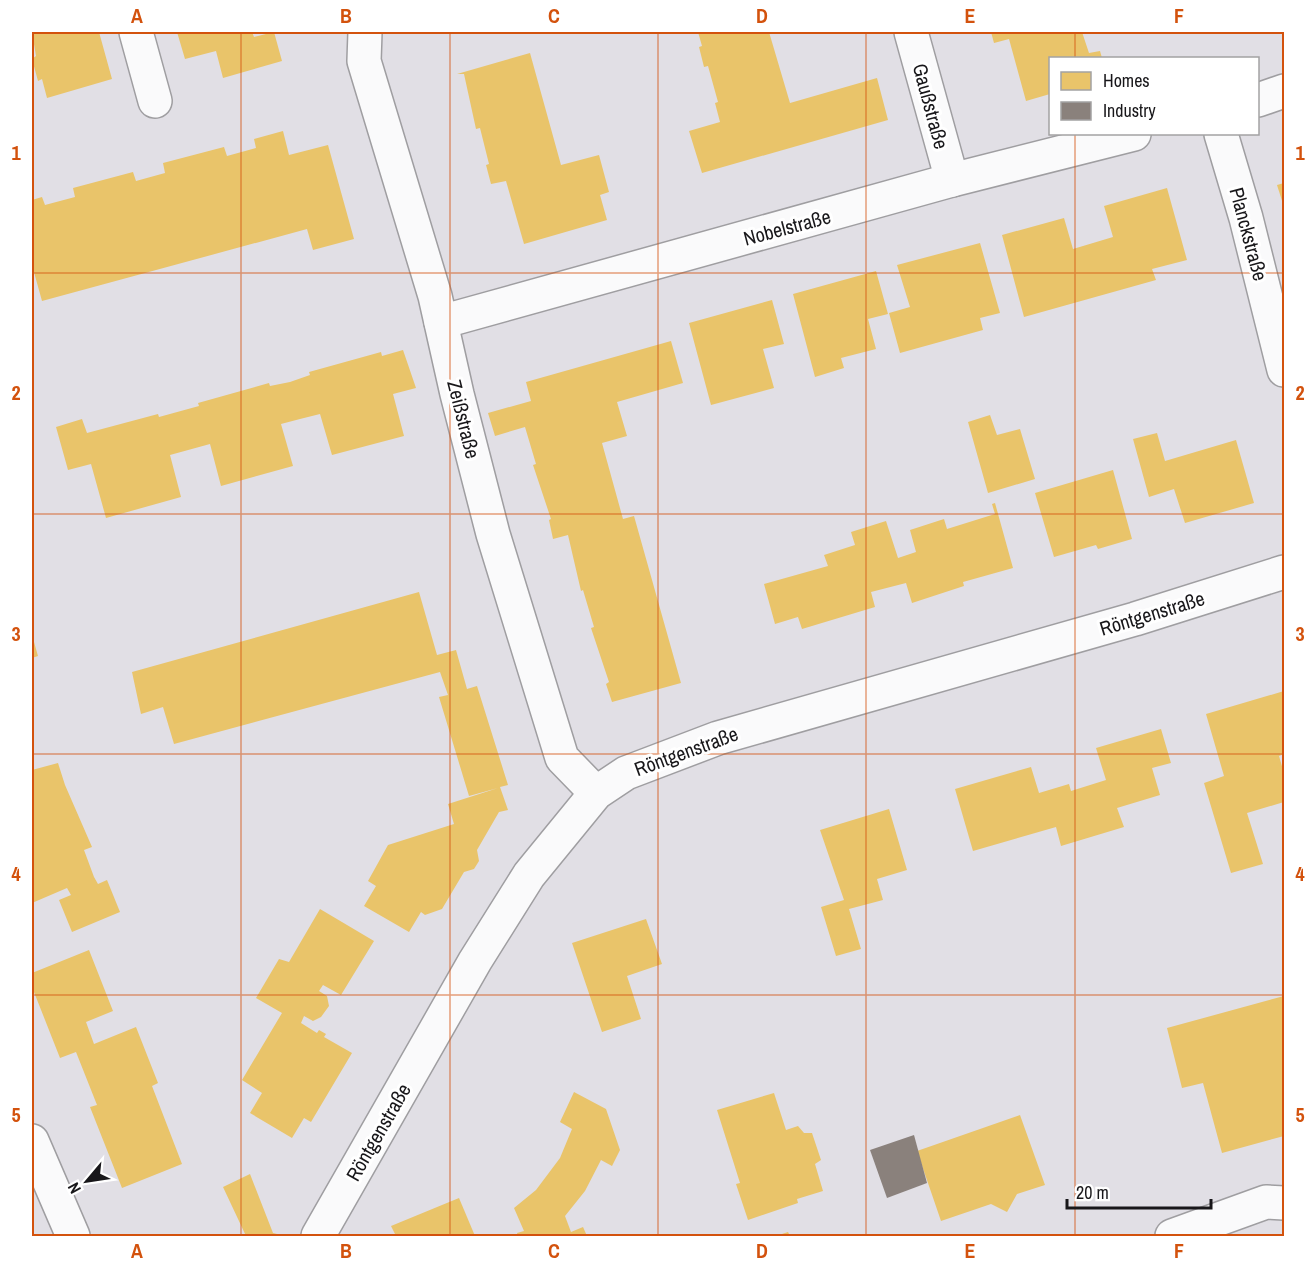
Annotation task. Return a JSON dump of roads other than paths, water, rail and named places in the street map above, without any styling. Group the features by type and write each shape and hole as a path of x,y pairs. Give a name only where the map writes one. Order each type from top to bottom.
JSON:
{"street":[{"path":"136,32 155,101"},
{"name":"Zeißstraße","path":"365,32 366,67 435,296 493,534 562,758 596,793"},
{"name":"Gaußstraße","path":"911,32 952,180"},
{"path":"1259,99 1284,92"},
{"name":"Nobelstraße","path":"441,322 952,180 1130,135"},
{"name":"Planckstraße","path":"1221,135 1246,218 1284,370"},
{"name":"Röntgenstraße","path":"318,1236 487,942 529,875 596,793 626,773 718,738 1135,619 1284,572"},
{"path":"32,1141 73,1236"},
{"path":"1172,1236 1266,1202 1284,1203"}]}
